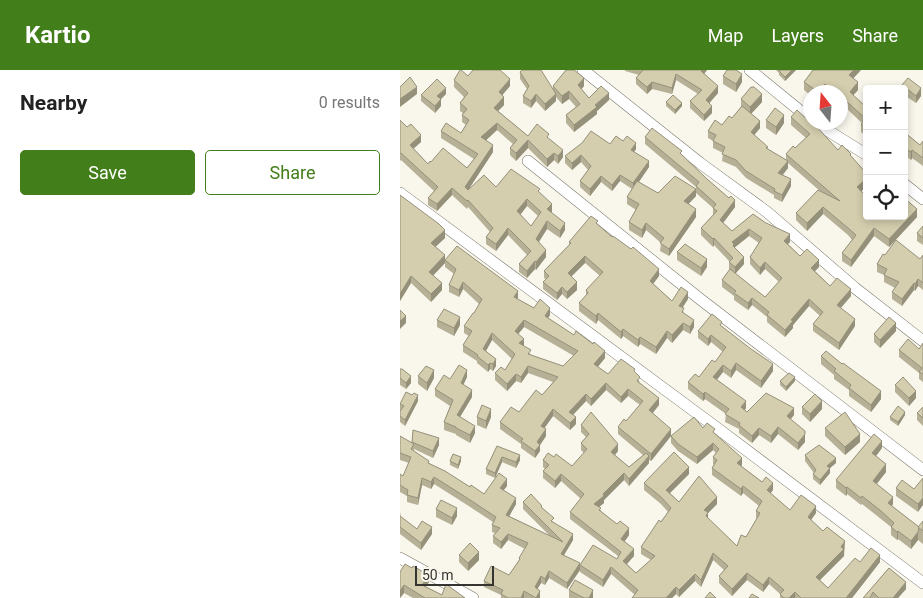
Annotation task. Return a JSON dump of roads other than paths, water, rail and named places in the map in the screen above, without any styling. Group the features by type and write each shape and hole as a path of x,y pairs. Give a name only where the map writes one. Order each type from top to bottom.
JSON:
{"street":[{"path":"583,70 700,163 767,212 855,288 923,341"},
{"path":"750,70 803,113"},
{"path":"827,130 863,153"},
{"path":"528,161 700,300 923,470"},
{"path":"908,187 923,200"},
{"path":"400,193 923,583"},
{"path":"400,558 473,598"}]}
